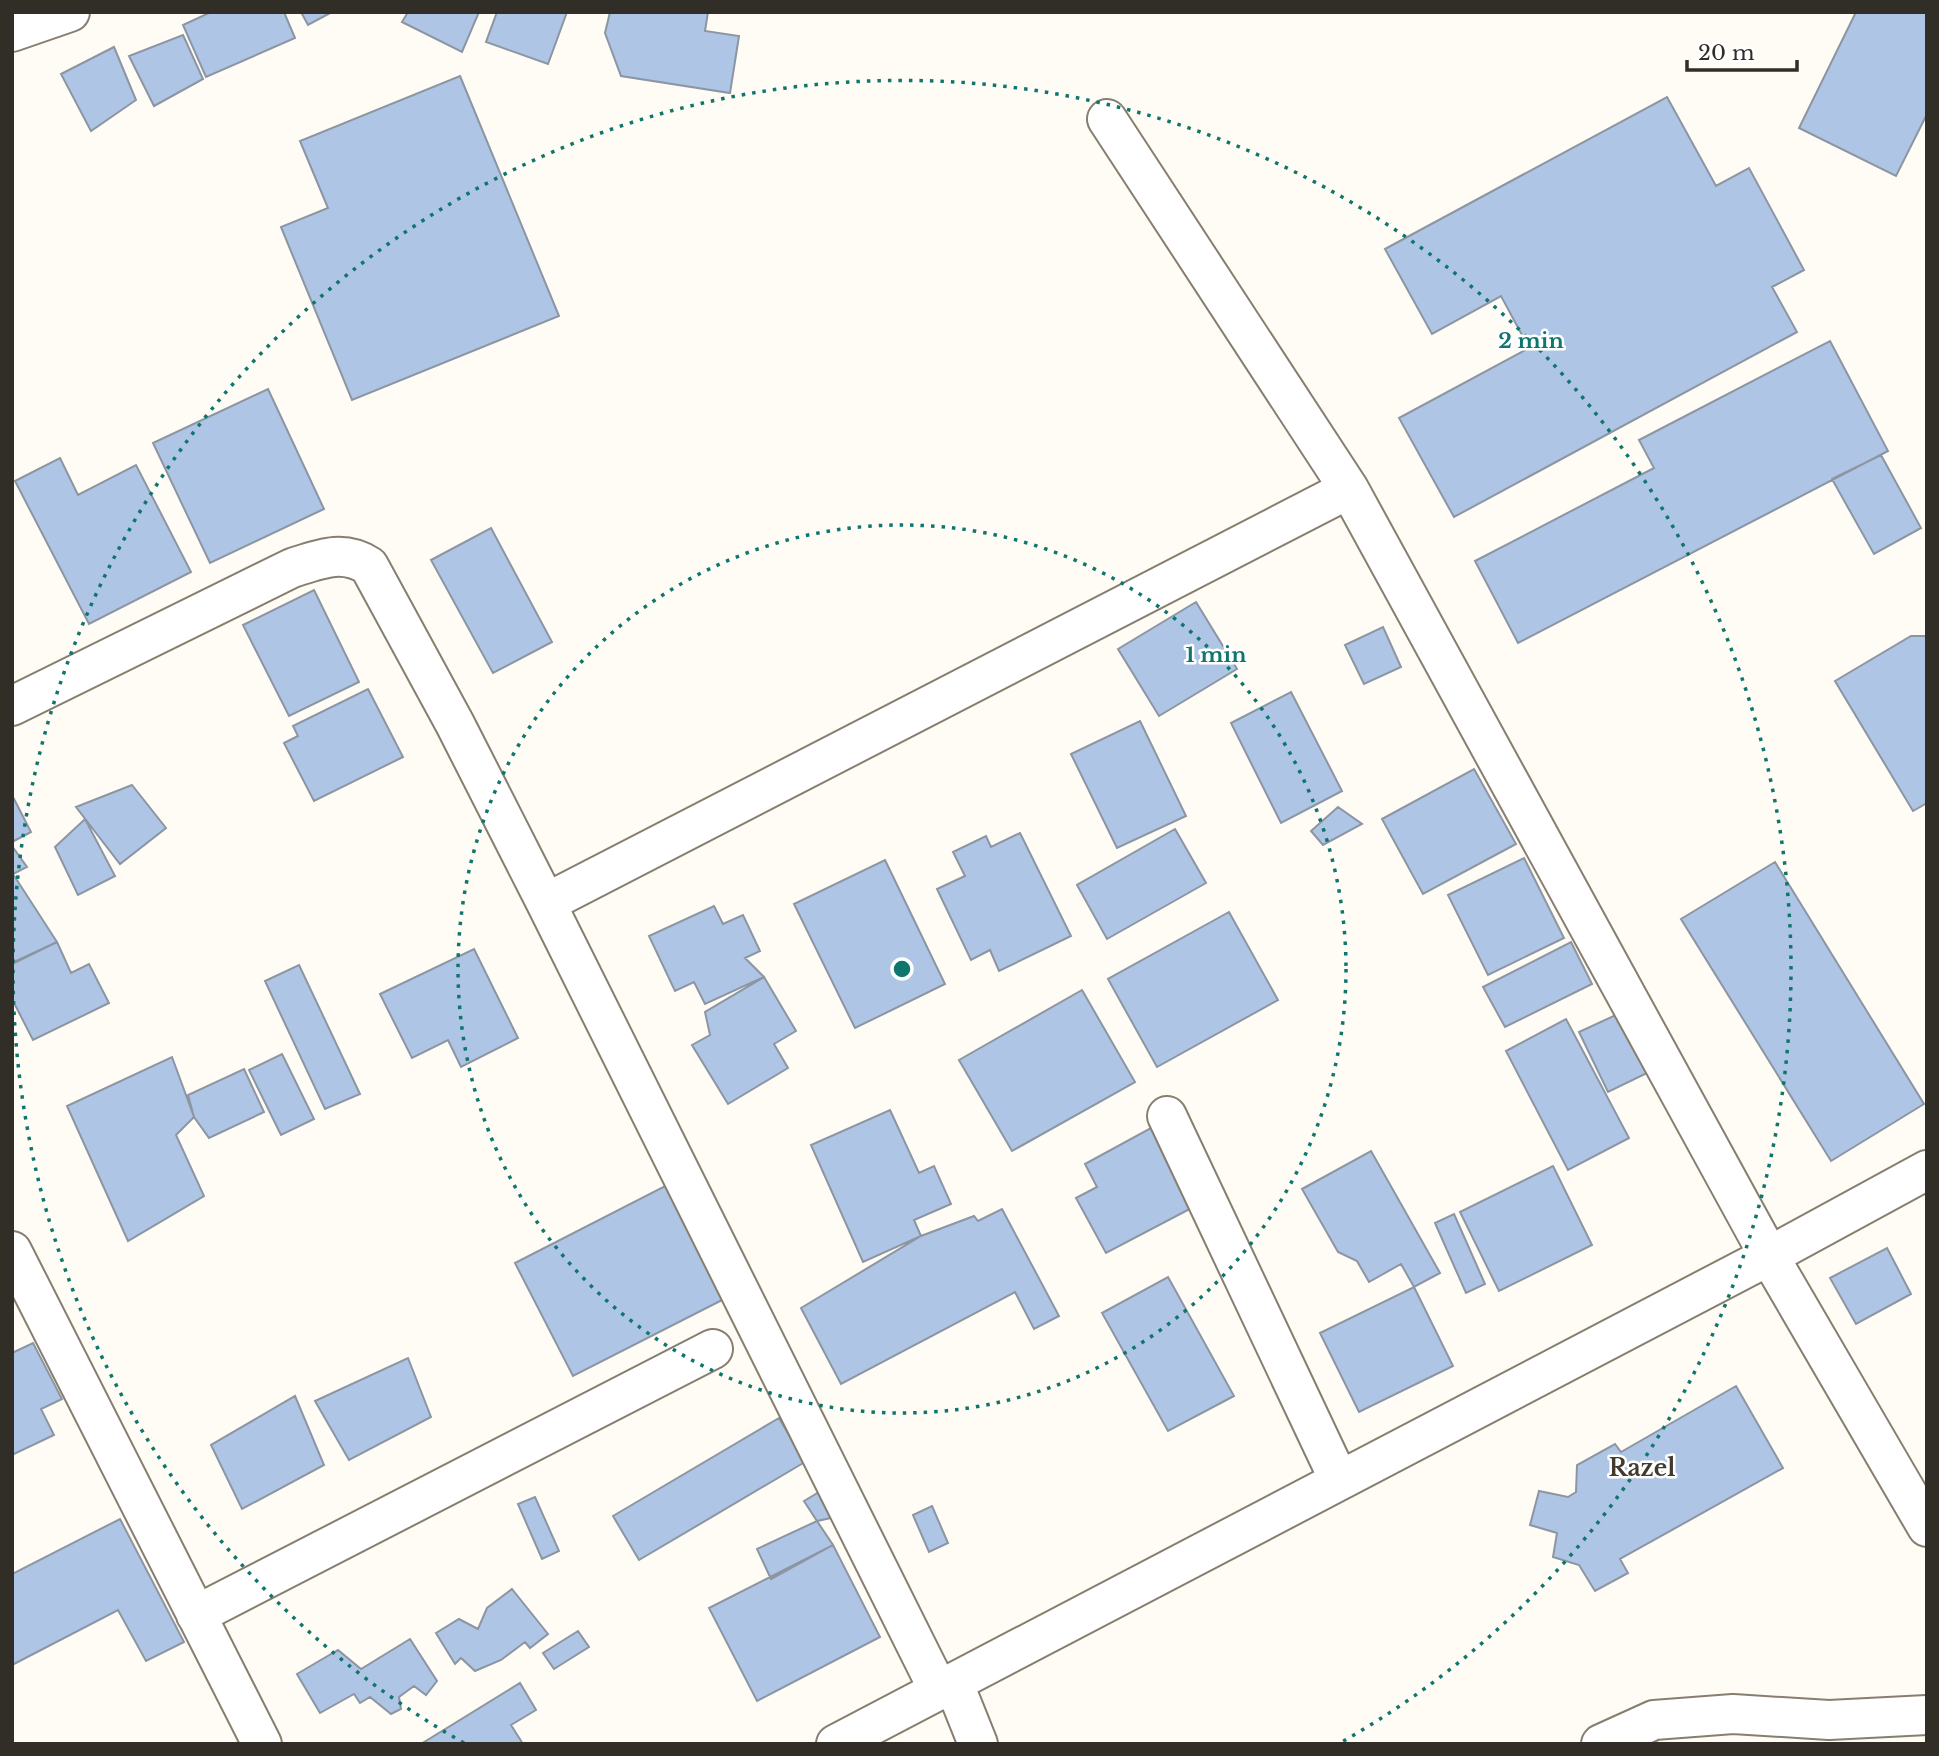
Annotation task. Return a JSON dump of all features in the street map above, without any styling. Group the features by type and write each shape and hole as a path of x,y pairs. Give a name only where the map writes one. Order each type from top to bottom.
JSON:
{"street":[{"path":"12,32 70,12"},
{"path":"1107,119 1349,489 1769,1256 1927,1527"},
{"path":"546,902 1349,489"},
{"path":"12,706 292,568 337,555 355,557 369,566 546,902 978,1744"},
{"path":"1167,1116 1339,1480"},
{"path":"836,1744 1769,1256 1927,1170"},
{"path":"12,1251 262,1744"},
{"path":"196,1615 713,1349"},
{"path":"1601,1744 1654,1720 1733,1714 1829,1720 1927,1715"}],"building":[{"path":"211,12 284,12 295,38 206,77 183,25"},
{"path":"301,12 332,12 308,25"},
{"path":"408,12 479,12 462,52 402,22"},
{"path":"497,12 567,12 548,64 486,42"},
{"path":"610,12 708,12 705,31 739,36 730,93 621,76 605,33"},
{"path":"1856,12 1927,12 1927,114 1896,176 1799,128"},
{"path":"183,35 203,79 154,106 129,56"},
{"path":"114,47 136,100 91,131 61,74"},
{"path":"460,76 559,316 352,400 281,227 328,208 300,141"},
{"path":"1667,97 1716,186 1749,168 1804,270 1772,287 1797,332 1454,517 1399,418 1529,348 1501,296 1432,334 1385,249"},
{"path":"1830,341 1888,451 1518,643 1475,561 1654,468 1639,440"},
{"path":"268,389 324,509 210,563 153,443"},
{"path":"1881,455 1921,528 1874,554 1832,479"},
{"path":"60,458 78,495 136,465 191,572 89,624 15,481"},
{"path":"491,528 552,642 493,673 431,560"},
{"path":"314,590 359,682 289,716 243,625"},
{"path":"1196,602 1237,669 1159,716 1118,649"},
{"path":"1383,627 1401,667 1364,684 1345,645"},
{"path":"1911,636 1927,636 1927,803 1913,811 1835,681"},
{"path":"368,689 403,757 314,801 284,743 298,736 293,726"},
{"path":"1291,692 1342,791 1281,823 1231,723"},
{"path":"1140,721 1186,816 1117,848 1071,754"},
{"path":"1474,769 1516,844 1423,894 1382,819"},
{"path":"132,785 166,828 120,864 76,807"},
{"path":"12,795 31,832 12,842"},
{"path":"1338,807 1362,824 1323,845 1311,831"},
{"path":"85,819 115,876 78,895 55,847"},
{"path":"1175,829 1206,883 1107,939 1077,885"},
{"path":"1020,833 1071,936 999,971 990,950 971,960 937,889 965,876 953,852 986,836 991,847"},
{"path":"12,846 27,867 13,874 57,942 12,963"},
{"path":"1524,858 1564,938 1488,975 1448,895"},
{"path":"885,860 945,984 855,1028 794,904"},
{"path":"1775,862 1924,1104 1831,1161 1681,919"},
{"path":"714,906 723,924 743,915 760,951 745,958 764,977 705,1004 694,982 675,991 649,936"},
{"path":"1229,912 1278,1000 1157,1067 1108,979"},
{"path":"57,942 71,973 89,964 109,1003 33,1040 12,999 12,964"},
{"path":"1571,942 1592,984 1505,1027 1483,987"},
{"path":"474,949 518,1038 461,1067 448,1040 412,1058 380,994"},
{"path":"299,965 360,1094 325,1109 265,981"},
{"path":"764,977 796,1031 774,1044 788,1068 728,1104 692,1045 710,1035 705,1012"},
{"path":"1082,990 1135,1082 1012,1151 959,1060"},
{"path":"1618,1014 1647,1073 1608,1092 1579,1032"},
{"path":"1566,1019 1629,1138 1568,1170 1506,1051"},
{"path":"282,1054 314,1119 281,1135 249,1070"},
{"path":"172,1057 194,1117 176,1135 204,1196 128,1241 67,1106"},
{"path":"244,1069 264,1112 209,1138 194,1117 188,1095"},
{"path":"890,1110 919,1173 934,1166 951,1204 914,1220 921,1236 863,1262 811,1145"},
{"path":"1160,1123 1203,1202 1106,1253 1076,1198 1097,1187 1085,1164"},
{"path":"1371,1151 1440,1273 1414,1287 1401,1264 1369,1282 1357,1261 1338,1252 1302,1189"},
{"path":"1553,1166 1592,1245 1499,1291 1460,1212"},
{"path":"671,1183 730,1296 573,1376 515,1263"},
{"path":"1002,1209 1059,1316 1034,1329 1015,1292 841,1384 801,1308 921,1236 974,1216 978,1221"},
{"path":"1454,1214 1485,1284 1466,1293 1435,1223"},
{"path":"1887,1248 1911,1294 1856,1324 1830,1278"},
{"path":"1168,1277 1234,1396 1168,1431 1102,1313"},
{"path":"1414,1287 1453,1366 1359,1412 1320,1333"},
{"path":"33,1343 62,1399 41,1409 54,1435 12,1455 12,1353"},
{"path":"408,1358 431,1417 349,1460 315,1401"},
{"path":"1736,1386 1783,1468 1620,1559 1628,1573 1595,1591 1579,1565 1553,1557 1557,1533 1530,1525 1539,1491 1568,1497 1576,1492 1577,1465 1615,1444 1621,1452"},
{"path":"295,1396 324,1465 242,1509 211,1445"},
{"path":"779,1418 805,1462 639,1560 613,1516"},
{"path":"819,1492 835,1517 817,1521 804,1501"},
{"path":"535,1497 559,1551 542,1559 518,1504"},
{"path":"932,1506 948,1543 929,1552 913,1515"},
{"path":"120,1519 184,1642 146,1661 118,1610 12,1665 12,1574"},
{"path":"817,1521 833,1545 771,1579 757,1549"},
{"path":"833,1545 880,1637 757,1701 709,1608"},
{"path":"512,1589 548,1634 530,1648 525,1642 501,1660 475,1671 461,1658 455,1664 436,1633 459,1619 478,1629 487,1608"},
{"path":"578,1631 589,1647 554,1669 543,1653"},
{"path":"410,1639 437,1681 426,1695 414,1686 399,1697 401,1709 391,1714 370,1697 360,1703 354,1694 320,1713 297,1674 338,1650 361,1669"},
{"path":"520,1683 536,1710 511,1725 523,1744 421,1744"}],"district":[{"name":"Razel","path":"1642,1468"}]}
